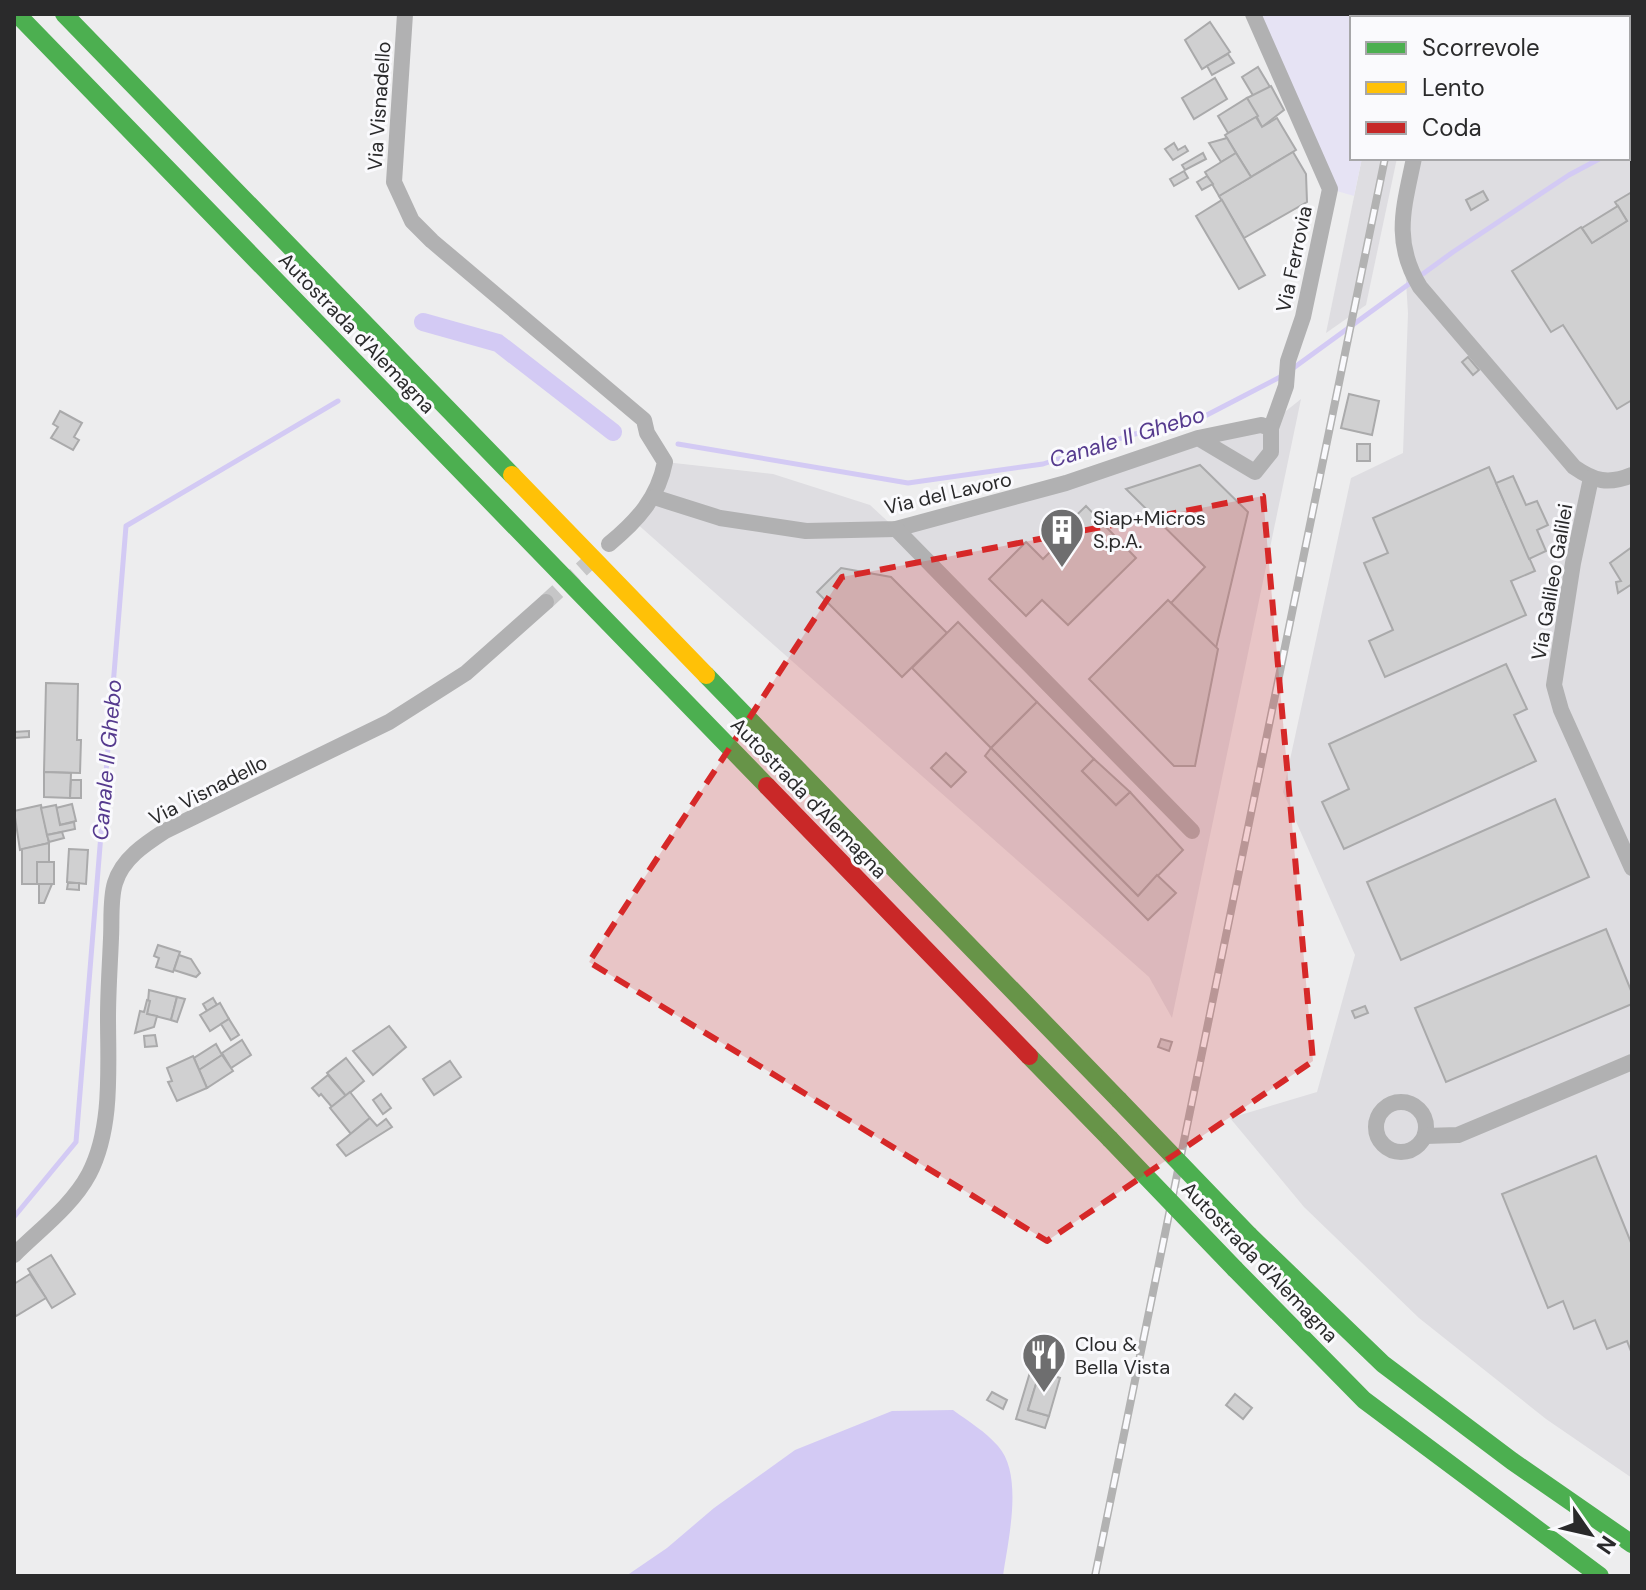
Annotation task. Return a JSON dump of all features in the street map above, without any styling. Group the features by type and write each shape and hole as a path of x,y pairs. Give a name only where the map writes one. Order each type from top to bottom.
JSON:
{"highway":[{"name":"Autostrada d'Alemagna","path":"17,14 1364,1400 1600,1576"},
{"name":"Autostrada d'Alemagna","path":"64,14 1249,1235 1383,1364 1512,1461 1632,1544"}],"street":[{"name":"Via Visnadello","path":"405,14 394,182 412,221 644,420 647,433 665,462 654,497 635,522 609,544"},
{"name":"Via Ferrovia","path":"1253,14 1330,189 1303,317 1288,361 1286,386 1271,428"},
{"path":"1414,160 1402,219 1402,236 1410,269 1420,287 1574,467 1591,478 1605,482 1632,475"},
{"name":"Via del Lavoro","path":"654,497 720,518 806,531 896,529 1066,483 1198,438 1261,425 1271,428"},
{"path":"1198,438 1255,472 1271,452 1271,428"},
{"name":"Via Galileo Galilei","path":"1591,478 1573,563 1554,685 1561,710 1632,868"},
{"path":"896,529 1192,831"},
{"name":"Via Visnadello","path":"14,1255 65,1206 88,1176 97,1154 108,1077 108,993 114,884 124,864 165,831 389,722 466,673 546,602"},
{"path":"1425,1136 1458,1135 1632,1062"}],"highlighted area":[{"path":"1263,496 1313,1061 1047,1241 589,962 842,577"}],"shaded area":[{"path":"1253,14 1391,14 1350,16 1350,160 1362,160 1354,196 1330,189"},
{"path":"1632,14 1632,1478 1546,1419 1419,1318 1304,1207 1230,1118 1317,1092 1355,955 1283,792 1351,478 1403,453 1408,313 1402,219 1414,160 1630,160 1630,16 1444,16"},
{"path":"1362,160 1397,160 1366,305 1326,333"},
{"path":"1301,399 1172,1018 1149,977 635,522 665,462 773,474 870,505 896,529 1271,423"},
{"path":"953,1410 982,1431 1006,1458 1012,1508 1003,1576 626,1576 795,1450 892,1411"}],"building":[{"path":"1632,14 1632,34 1630,16 1548,16"},
{"path":"1210,22 1230,52 1202,69 1185,40"},
{"path":"1632,43 1630,114 1630,44"},
{"path":"1228,54 1234,63 1212,75 1207,66"},
{"path":"1258,67 1270,87 1254,97 1242,77"},
{"path":"1215,78 1227,99 1194,119 1182,98"},
{"path":"1271,86 1284,110 1262,127 1247,98"},
{"path":"1247,98 1258,116 1228,133 1218,116"},
{"path":"1256,117 1262,127 1277,118 1296,150 1251,177 1225,135"},
{"path":"1227,138 1236,153 1221,162 1209,143"},
{"path":"1174,143 1178,150 1185,146 1188,151 1173,160 1165,149"},
{"path":"1293,152 1306,174 1307,202 1244,238 1219,196"},
{"path":"1203,153 1206,159 1185,170 1182,165"},
{"path":"1236,153 1251,177 1219,196 1205,172"},
{"path":"1184,171 1188,178 1174,186 1170,179"},
{"path":"1207,176 1213,184 1202,190 1197,182"},
{"path":"1483,191 1488,200 1471,210 1466,200"},
{"path":"1632,192 1632,400 1617,409 1563,325 1551,332 1512,271 1581,227 1592,243 1627,221 1615,202"},
{"path":"1222,200 1265,275 1239,289 1196,216"},
{"path":"1618,206 1627,221 1592,243 1582,228"},
{"path":"1468,357 1479,370 1473,375 1462,362"},
{"path":"1349,394 1379,401 1372,435 1341,428"},
{"path":"60,411 82,423 74,437 79,440 73,450 51,438 58,427 53,424"},
{"path":"1357,444 1370,444 1370,461 1357,461"},
{"path":"1200,465 1248,512 1216,648 1171,603 1205,567 1126,489"},
{"path":"1489,467 1535,571 1511,581 1526,615 1385,677 1369,641 1393,630 1364,563 1388,553 1373,518"},
{"path":"1513,476 1526,505 1537,501 1548,525 1537,530 1546,551 1529,559 1496,483"},
{"name":"Siap+Micros S.p.A.","path":"1086,506 1136,558 1068,625 1042,600 1026,616 989,579 1026,542 1043,559 1059,543 1054,537"},
{"path":"1632,547 1632,584 1618,593 1616,582 1621,581 1610,563"},
{"path":"841,568 891,577 947,633 902,677 817,592"},
{"path":"1168,600 1218,649 1195,766 1174,766 1089,679"},
{"path":"958,622 1037,702 991,748 912,668"},
{"path":"1506,664 1527,709 1514,715 1536,761 1344,849 1322,802 1349,789 1329,744"},
{"path":"46,683 78,684 80,773 44,772"},
{"path":"1037,702 1094,759 1082,771 1116,805 1130,792 1183,850 1138,896 991,748"},
{"path":"29,731 29,737 14,738 14,732"},
{"path":"991,748 1138,896 1157,875 1176,893 1148,920 985,756"},
{"path":"946,753 966,772 951,787 931,768"},
{"path":"1094,759 1130,792 1116,805 1082,771"},
{"path":"44,772 71,773 70,798 44,797"},
{"path":"71,780 81,780 81,798 70,798"},
{"path":"1555,799 1589,877 1401,960 1367,882"},
{"path":"72,804 76,821 60,825 56,808"},
{"path":"41,805 49,843 20,850 14,811"},
{"path":"56,805 60,825 74,822 75,829 47,835 41,808"},
{"path":"62,832 64,838 49,842 47,835"},
{"path":"49,843 49,862 37,862 37,884 22,884 22,849"},
{"path":"69,849 88,850 86,884 67,882"},
{"path":"37,862 54,862 54,884 37,884"},
{"path":"68,883 79,883 79,890 67,889"},
{"path":"39,884 52,884 44,903 39,903"},
{"path":"1606,929 1632,993 1632,1004 1446,1082 1415,1008"},
{"path":"158,945 180,952 173,972 156,967 159,958 154,956"},
{"path":"179,955 191,959 200,973 196,977 174,970"},
{"path":"149,990 177,997 171,1020 147,1014"},
{"path":"177,997 185,999 177,1022 171,1020"},
{"path":"213,998 217,1005 207,1011 203,1004"},
{"path":"147,1000 150,1001 147,1014 157,1016 154,1027 135,1033 140,1011 144,1012"},
{"path":"220,1003 229,1019 210,1031 200,1015"},
{"path":"1365,1006 1368,1013 1355,1018 1352,1011"},
{"path":"229,1019 239,1035 231,1040 221,1024"},
{"path":"389,1026 406,1047 373,1075 353,1051"},
{"path":"155,1035 157,1046 145,1047 144,1036"},
{"path":"1161,1039 1172,1042 1169,1051 1158,1047"},
{"path":"242,1040 251,1055 231,1068 222,1053"},
{"path":"216,1044 222,1055 199,1070 194,1058"},
{"path":"222,1055 233,1071 207,1088 199,1070"},
{"path":"193,1056 207,1088 177,1101 168,1082 172,1081 167,1068"},
{"path":"346,1058 364,1081 346,1096 327,1073"},
{"path":"450,1061 461,1077 434,1095 423,1079"},
{"path":"328,1075 346,1096 332,1107 312,1088"},
{"path":"350,1092 370,1118 351,1134 330,1108"},
{"path":"381,1094 391,1108 383,1114 373,1100"},
{"path":"370,1118 377,1126 386,1119 392,1127 346,1156 337,1145"},
{"path":"1596,1156 1632,1245 1632,1354 1627,1341 1607,1349 1595,1320 1574,1329 1563,1301 1548,1308 1502,1194"},
{"path":"51,1255 75,1294 52,1308 28,1269"},
{"path":"30,1274 46,1298 16,1316 14,1284"},
{"path":"1031,1369 1040,1371 1028,1410 1049,1416 1045,1428 1016,1419"},
{"name":"Clou & Bella Vista","path":"1040,1371 1060,1378 1049,1416 1028,1410"},
{"path":"992,1392 1007,1400 1003,1409 987,1400"},
{"path":"1235,1394 1252,1408 1243,1419 1226,1405"}],"waterway":[{"name":"Canale Il Ghebo","path":"1292,369 1453,252 1569,175 1597,160"},
{"name":"Canale Il Ghebo","path":"423,322 498,343 613,432"},
{"name":"Canale Il Ghebo","path":"678,444 908,483 1043,464 1131,435 1203,417 1284,375"},
{"name":"Canale Il Ghebo","path":"14,1217 76,1142 126,526 338,401"}],"tunnel":[{"path":"546,602 596,556"}],"railway":[{"path":"1095,1576 1385,160"}],"traffic: fast":[{"path":"17,14 767,786"},
{"path":"64,14 512,475"},
{"path":"706,675 1119,1100"},
{"path":"1029,1056 1110,1139"},
{"path":"1119,1100 1249,1235"},
{"path":"1110,1139 1235,1269"},
{"path":"1249,1235 1383,1364 1512,1461 1632,1544"},
{"path":"1235,1269 1364,1400 1600,1576"}],"traffic: slow":[{"path":"512,475 706,675"}],"traffic: jam":[{"path":"767,786 1029,1056"}],"place":[{"name":"Siap+Micros S.p.A.","path":"1062,569"},
{"name":"Clou & Bella Vista","path":"1044,1394"}]}
